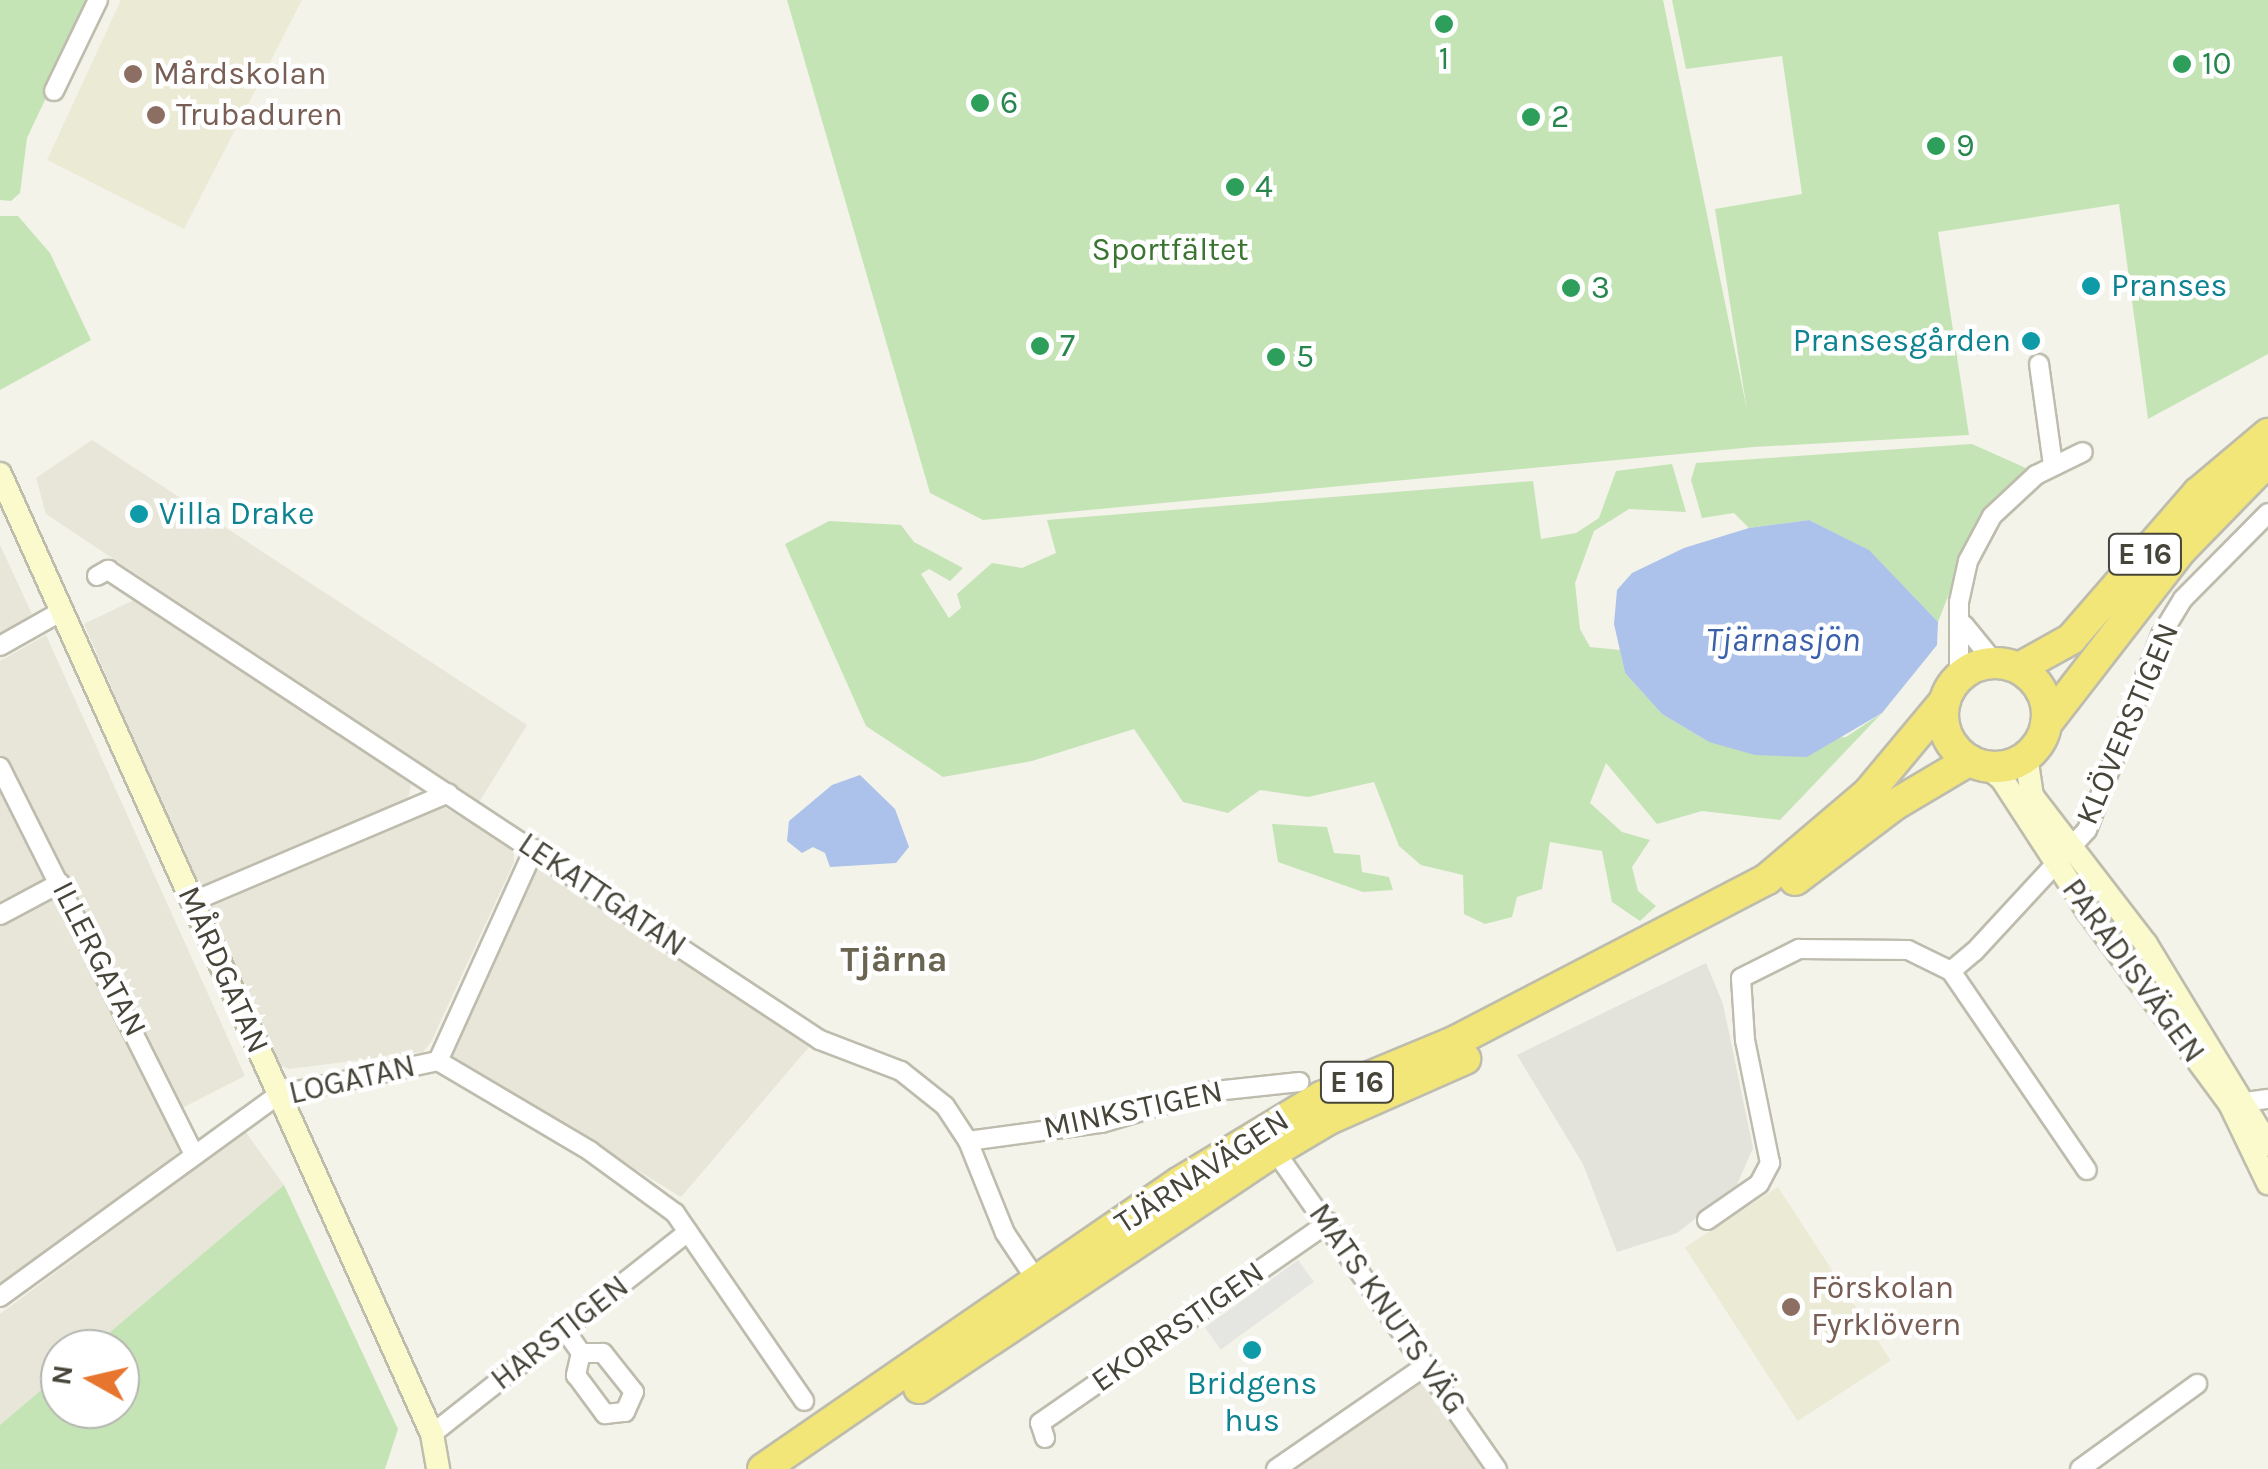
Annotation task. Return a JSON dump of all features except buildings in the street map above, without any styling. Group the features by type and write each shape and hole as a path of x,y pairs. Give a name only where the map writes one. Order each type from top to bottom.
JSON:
{"highway":[{"name":"E 16","path":"2007,666 2071,639 2198,493 2268,434"},
{"name":"E 16","path":"2046,724 2181,550 2268,461"},
{"path":"2007,666 2042,692 2046,724 2026,756 1978,763 1950,741 1952,689 2007,666"},
{"name":"TJÄRNAVÄGEN","path":"763,1469 1037,1281 1320,1097 1474,1032 1767,879 1868,793 1952,689"},
{"name":"TJÄRNAVÄGEN","path":"798,1469 1329,1118 1517,1034 1768,900 1894,805 1978,763"}],"street":[{"path":"54,91 98,0"},
{"path":"2038,364 2053,466"},
{"path":"1952,689 1968,561 1992,516 2053,466 2084,452"},
{"name":"MÅRDGATAN","path":"0,474 432,1434 438,1469"},
{"name":"KLÖVERSTIGEN","path":"1951,971 2086,830 2160,636 2184,600 2268,513"},
{"name":"LEKATTGATAN","path":"97,576 108,570 820,1040 901,1071 945,1106 968,1141 1005,1233 1037,1281"},
{"path":"0,646 60,612"},
{"path":"1963,622 2007,666"},
{"name":"PARADISVÄGEN","path":"2026,756 2032,796 2063,856"},
{"name":"PARADISVÄGEN","path":"1978,763 2002,779 2063,856 2146,944 2248,1101 2268,1145"},
{"name":"ILLERGATAN","path":"0,767 193,1154"},
{"path":"194,901 448,793"},
{"path":"438,1061 534,850"},
{"path":"0,915 60,883"},
{"path":"1707,1220 1760,1184 1770,1164 1745,1040 1740,978 1799,949 1852,944 1908,950 1951,971 2087,1170"},
{"name":"LOGATAN","path":"0,1298 278,1095 438,1061 590,1151 675,1212 804,1401"},
{"name":"MINKSTIGEN","path":"968,1141 1102,1123 1206,1092 1299,1082"},
{"name":"PARADISVÄGEN","path":"2248,1101 2268,1183"},
{"name":"MATS KNUTS VÄG","path":"1275,1151 1329,1222 1497,1469"},
{"name":"EKORRSTIGEN","path":"1045,1438 1040,1424 1329,1222"},
{"name":"HARSTIGEN","path":"432,1434 688,1232"},
{"path":"565,1330 581,1354"},
{"path":"1276,1469 1427,1365"},
{"path":"2080,1469 2197,1384"}],"shaded area":[{"name":"Trubaduren","path":"121,0 302,0 184,229 47,160"},
{"path":"92,440 527,725 479,802 46,514 36,478"},
{"path":"0,545 32,614 0,634"},
{"path":"136,599 413,775 407,804 210,886 196,883 84,624"},
{"path":"46,635 245,1076 180,1109 0,759 0,661"},
{"path":"0,789 47,879 0,901"},
{"path":"444,807 514,849 514,862 431,1042 423,1052 289,1069 277,1064 210,907"},
{"path":"548,869 815,1040 681,1197 449,1055 529,870"},
{"path":"56,894 181,1150 0,1289 0,925"},
{"path":"1706,963 1723,1004 1753,1148 1736,1187 1677,1233 1617,1252 1583,1164 1517,1055"},
{"path":"245,1131 284,1185 114,1329 40,1329 40,1391 0,1425 0,1314"},
{"name":"Förskolan Fyrklövern","path":"1778,1187 1891,1361 1798,1421 1685,1247"},
{"path":"1298,1260 1314,1282 1221,1349 1205,1328"},
{"path":"1417,1382 1432,1382 1491,1469 1290,1469"}],"green space":[{"path":"0,0 92,0 27,138 20,193 11,201 0,200"},
{"name":"Sportfältet","path":"787,0 1663,0 1747,410 1715,209 1802,194 1782,56 1686,69 1672,0 2268,0 2268,354 2148,419 2119,204 1938,232 1969,435 1754,447 983,520 930,493"},
{"path":"0,216 18,216 50,253 91,340 0,390"},
{"path":"1972,444 2028,469 1980,514 1938,622 1868,550 1809,520 1749,528 1734,513 1702,518 1691,480 1696,463"},
{"path":"1672,464 1686,512 1629,509 1594,531 1575,583 1580,629 1590,647 1620,650 1625,673 1662,714 1709,742 1846,737 1882,713 1780,820 1702,811 1657,824 1606,763 1590,803 1622,832 1650,840 1632,867 1638,891 1656,906 1640,921 1612,902 1602,851 1550,842 1542,889 1517,897 1512,917 1485,924 1464,914 1463,875 1421,865 1399,846 1374,782 1308,797 1260,790 1228,813 1183,802 1134,729 1032,761 943,777 866,726 785,544 829,521 901,525 914,542 963,568 950,581 929,569 921,574 949,618 961,608 957,594 992,563 1022,568 1056,553 1047,520 1533,481 1541,539 1576,533 1599,518 1616,471"},
{"path":"1272,824 1327,827 1334,853 1360,855 1362,872 1389,877 1393,890 1363,892 1278,862"},
{"path":"284,1185 398,1429 385,1469 0,1469 0,1425 40,1391 40,1429 140,1429 140,1329 114,1329"}],"water":[{"name":"Tjärnasjön","path":"1809,520 1869,550 1938,622 1937,645 1882,713 1807,757 1755,755 1709,742 1662,714 1625,673 1614,624 1617,590 1632,573 1684,548 1749,528"},
{"path":"860,775 895,809 909,847 896,863 830,867 825,853 813,847 802,853 787,841 789,821 832,785"}],"place":[{"name":"1","path":"1444,24"},
{"name":"10","path":"2182,64"},
{"name":"Mårdskolan","path":"133,74"},
{"name":"6","path":"980,103"},
{"name":"Trubaduren","path":"156,115"},
{"name":"2","path":"1531,117"},
{"name":"9","path":"1936,146"},
{"name":"4","path":"1235,187"},
{"name":"Pranses","path":"2091,286"},
{"name":"3","path":"1571,288"},
{"name":"Pransesgården","path":"2031,341"},
{"name":"7","path":"1040,346"},
{"name":"5","path":"1276,357"},
{"name":"Villa Drake","path":"139,514"},
{"name":"Förskolan Fyrklövern","path":"1791,1307"},
{"name":"Bridgens hus","path":"1252,1350"}],"district":[{"name":"Tjärna","path":"894,960"}]}
